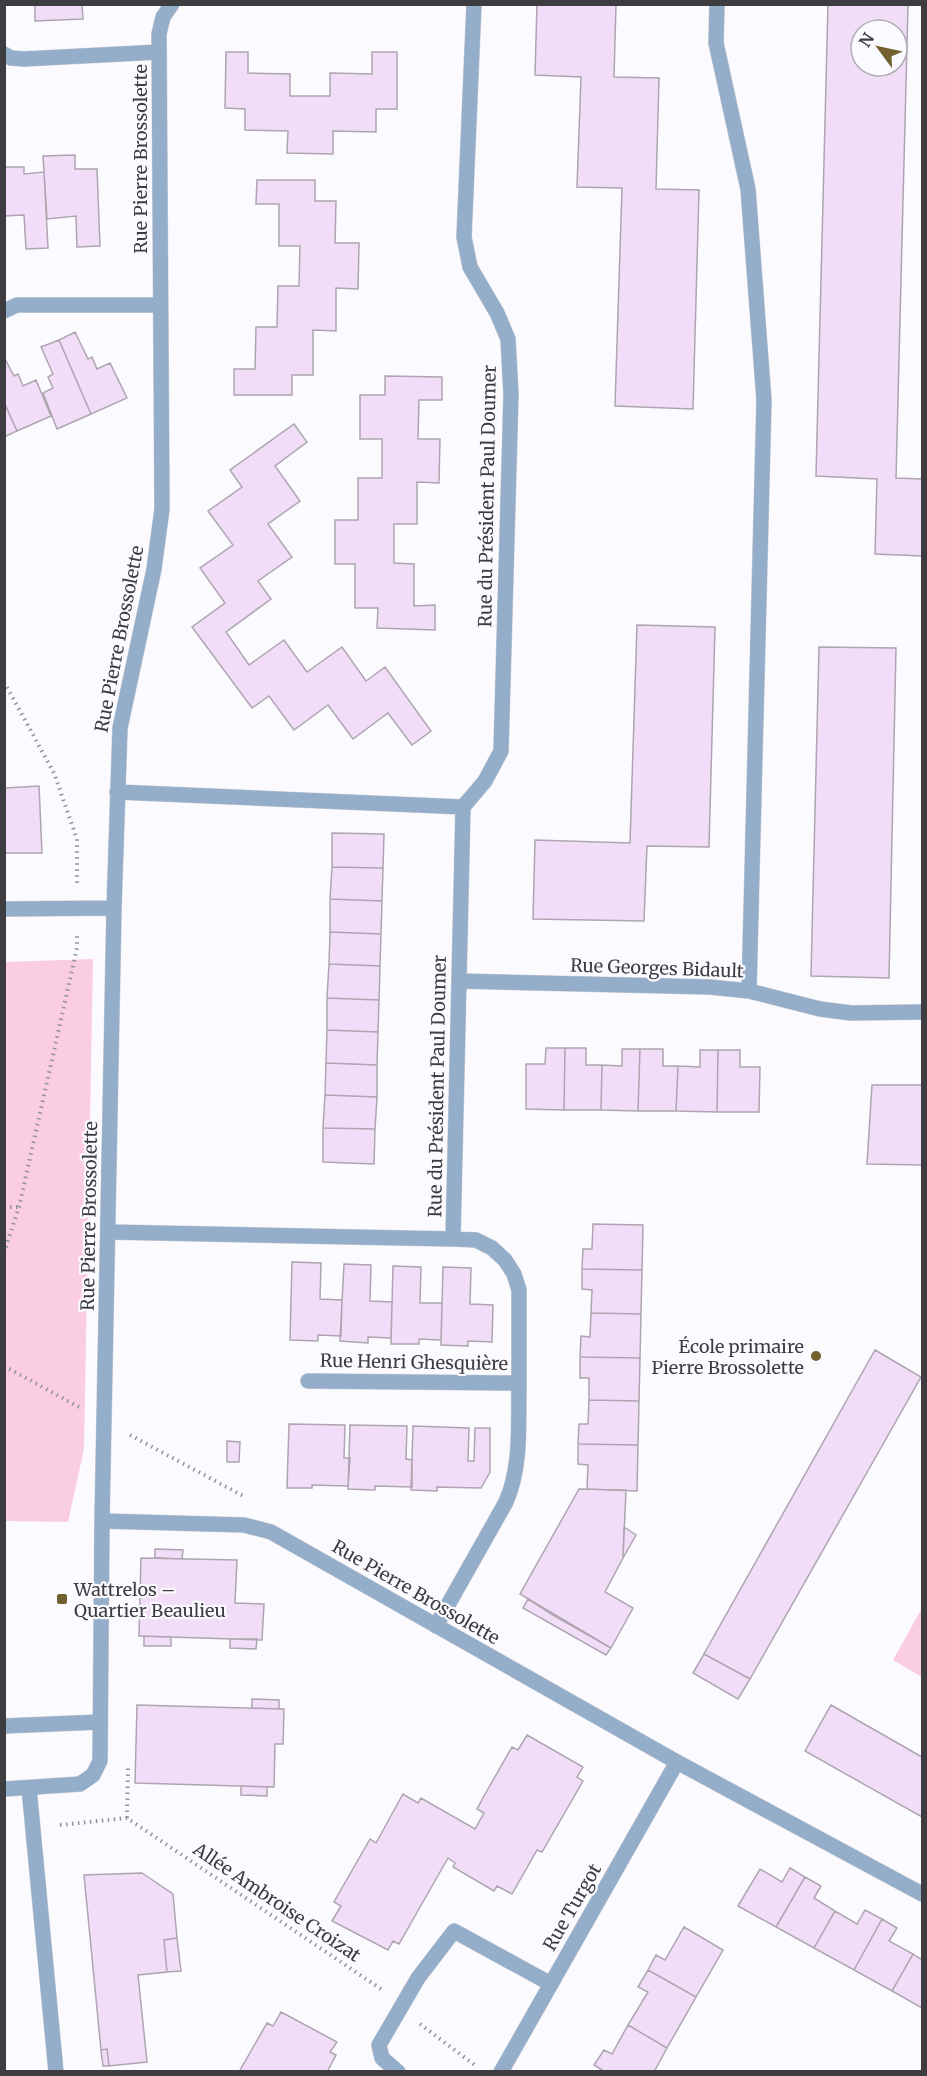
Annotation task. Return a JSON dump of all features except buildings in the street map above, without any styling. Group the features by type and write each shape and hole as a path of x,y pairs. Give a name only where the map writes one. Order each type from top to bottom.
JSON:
{"street":[{"name":"Rue Pierre Brossolette","path":"172,4 163,17 159,34 162,509 154,569 120,728 117,792 102,1521 244,1525 262,1528 677,1761 922,1894"},
{"name":"Rue du Président Paul Doumer","path":"109,1232 453,1239 463,807 485,781 501,751 511,394 508,339 497,313 470,267 464,237 474,4"},
{"path":"717,4 716,43 748,189 764,400 749,991"},
{"path":"4,54 11,58 24,59 159,52"},
{"path":"4,311 17,305 160,305"},
{"path":"117,792 463,807"},
{"path":"4,909 114,908"},
{"name":"Rue Georges Bidault","path":"459,981 710,987 749,991 820,1010 860,1013 922,1012"},
{"name":"Rue Henri Ghesquière","path":"436,1626 506,1502 517,1469 519,1290 514,1274 505,1260 492,1248 477,1240 453,1239"},
{"name":"Rue Henri Ghesquière","path":"308,1381 519,1383"},
{"path":"4,1789 80,1784 93,1775 100,1761 102,1521"},
{"path":"4,1726 100,1722"},
{"name":"Rue Turgot","path":"501,2072 677,1761"},
{"path":"29,1788 56,2072"},
{"path":"398,2072 382,2058 379,2045 418,1978 454,1931 550,1984"}],"path":[{"path":"4,682 54,773 77,839 77,948 19,1207 4,1253"},
{"path":"4,1207 19,1207"},
{"path":"4,1366 241,1494 254,1507 262,1528"},
{"name":"Allée Ambroise Croizat","path":"33,1828 127,1818 376,1985 418,2022 480,2069"}],"shaded area":[{"path":"93,959 84,1449 68,1522 5,1521 5,962"},
{"path":"922,1608 922,1677 893,1660"}],"place":[{"name":"École primaire Pierre Brossolette","path":"816,1356"},
{"name":"Wattrelos – Quartier Beaulieu","path":"62,1599"}]}
